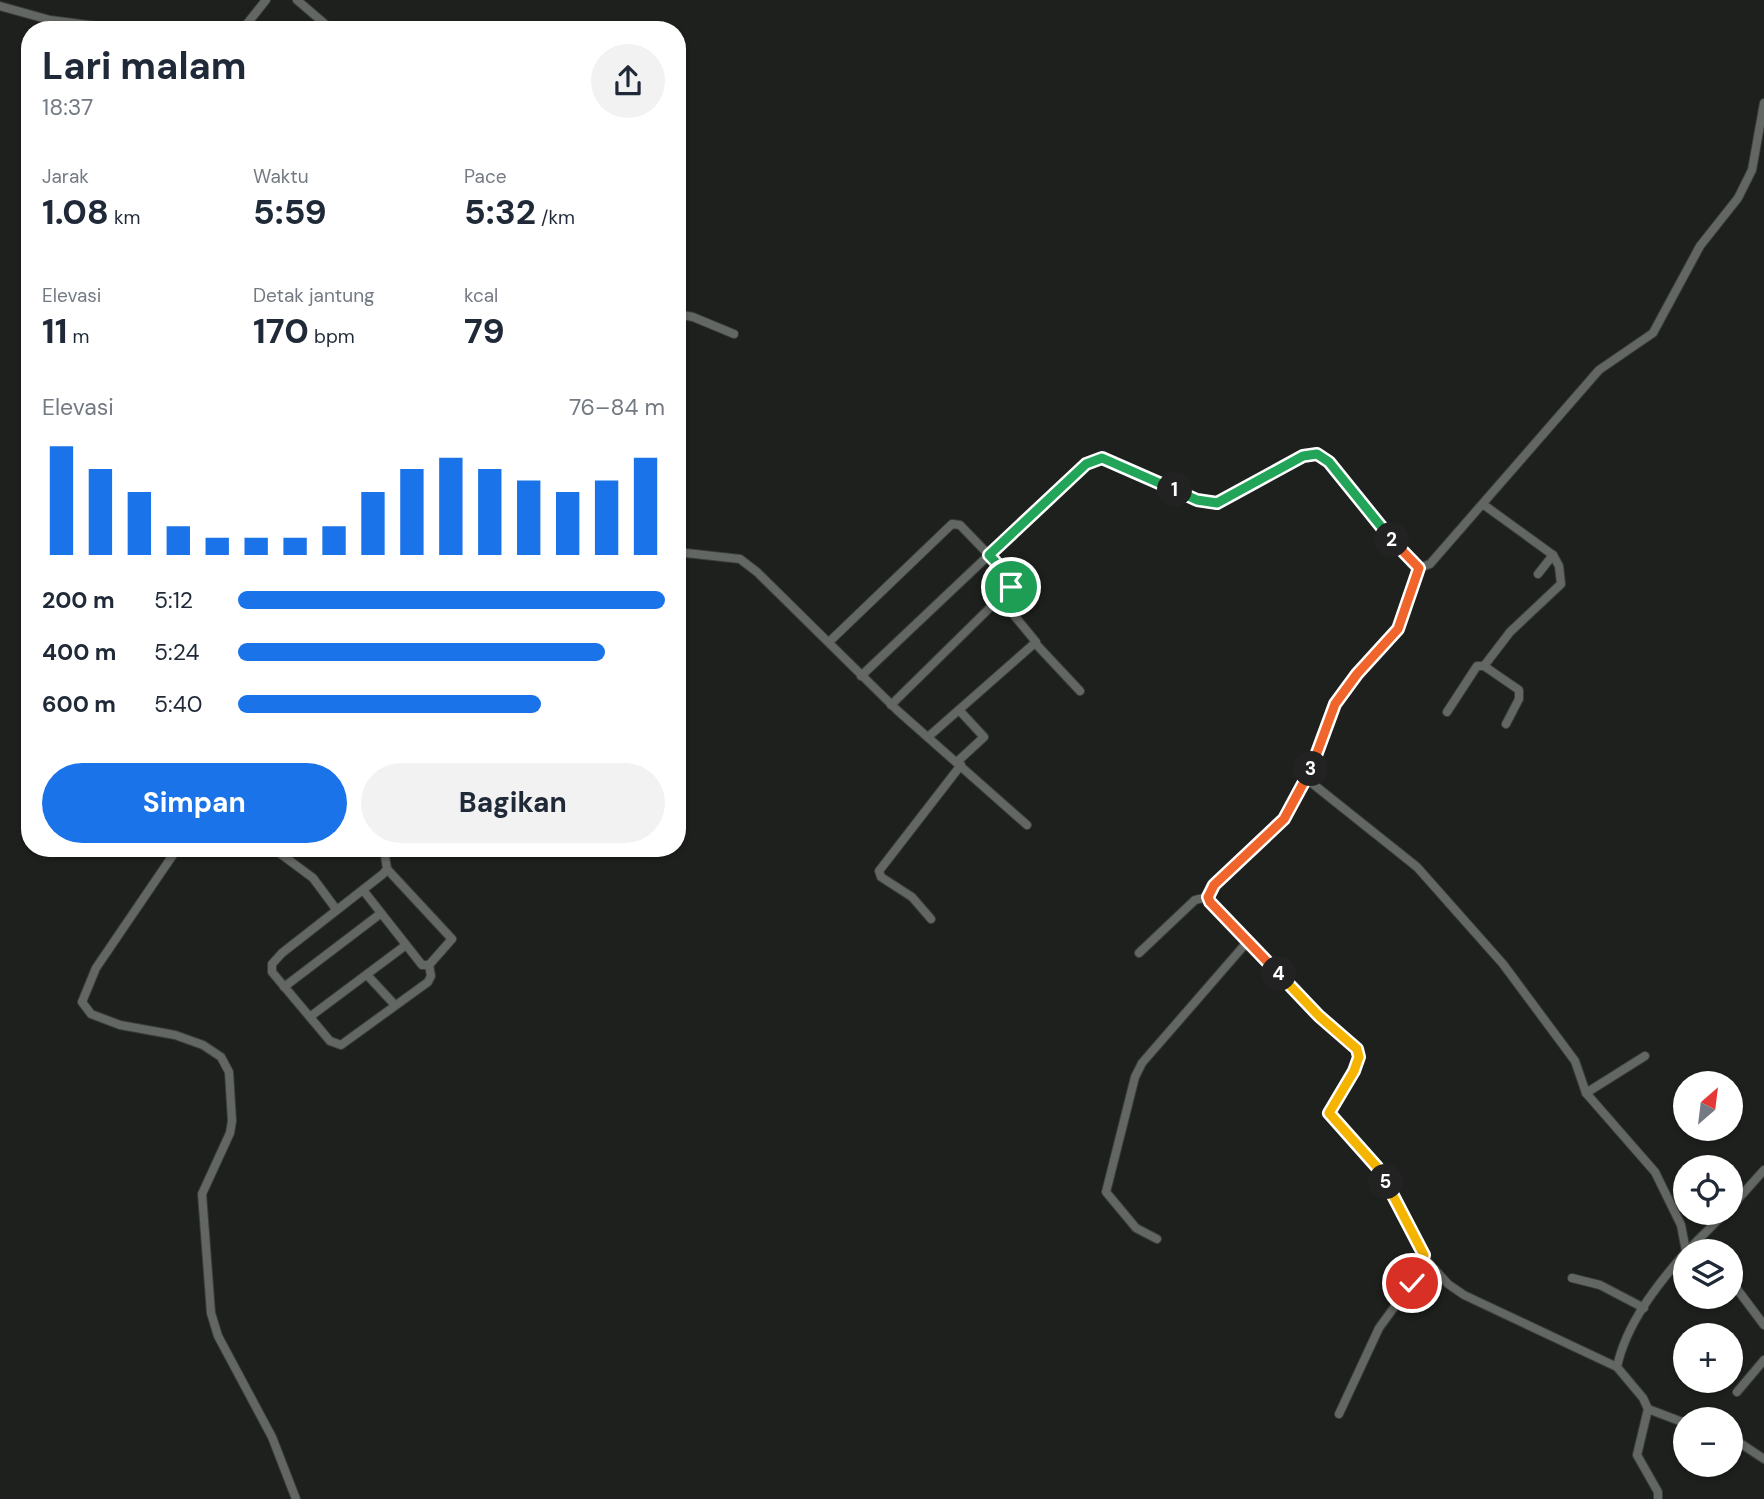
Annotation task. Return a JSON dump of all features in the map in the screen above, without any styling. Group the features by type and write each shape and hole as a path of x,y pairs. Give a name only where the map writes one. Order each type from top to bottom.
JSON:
{"street":[{"path":"249,21 266,0"},
{"path":"297,0 322,21"},
{"path":"0,6 58,21"},
{"path":"861,676 1086,464 1102,458 1197,500 1217,503 1312,454 1329,462 1412,564 1419,568 1430,564 1599,370 1653,333 1700,246 1738,198 1747,179 1764,103"},
{"path":"686,316 734,334"},
{"path":"1484,505 1553,555 1559,566 1561,584 1510,632 1484,666"},
{"path":"829,642 952,524 960,525 1013,583 891,705"},
{"path":"686,553 740,559 829,642 891,705 1027,825"},
{"path":"1538,574 1553,555"},
{"path":"1208,897 1214,885 1284,819 1308,780 1335,704 1357,674 1393,638 1407,608 1419,568"},
{"path":"999,597 1035,639 1035,643 1080,691"},
{"path":"928,737 1035,643"},
{"path":"1447,712 1478,666 1484,666 1519,690 1519,699 1506,724"},
{"path":"931,919 912,897 881,877 879,871 959,763 984,737 959,710"},
{"path":"1308,780 1417,867 1503,964 1575,1061 1586,1093 1655,1172 1681,1225 1684,1239"},
{"path":"172,857 96,968 82,1002 91,1014 120,1025 175,1035 203,1045 221,1058 229,1072 232,1121 230,1133 202,1194 211,1313 218,1336 272,1437 296,1499"},
{"path":"285,857 313,878 336,909"},
{"path":"363,890 422,965 429,965 452,939 387,869 385,857"},
{"path":"387,869 275,960 272,972 330,1041 341,1045 394,1004 428,982 431,976 429,965"},
{"path":"1208,897 1319,1016 1357,1049 1359,1057 1354,1071 1329,1115 1377,1167 1433,1268 1464,1295 1617,1367 1643,1398 1648,1409 1637,1454 1658,1492 1658,1499"},
{"path":"1139,953 1195,900 1208,897"},
{"path":"284,987 380,914"},
{"path":"1157,1239 1136,1228 1106,1192 1135,1077 1149,1055 1248,942"},
{"path":"311,1016 405,946"},
{"path":"368,976 394,1004"},
{"path":"1586,1093 1645,1056"},
{"path":"1743,1194 1764,1170"},
{"path":"1699,1239 1713,1225"},
{"path":"1339,1414 1379,1328 1412,1283 1424,1255"},
{"path":"1617,1367 1620,1354 1652,1290 1673,1267"},
{"path":"1572,1278 1600,1285 1644,1308"},
{"path":"1743,1298 1764,1325"},
{"path":"1755,1316 1764,1310"},
{"path":"1743,1385 1764,1360"},
{"path":"1648,1409 1673,1418"},
{"path":"1743,1445 1764,1459"}],"route":[{"path":"1011,587 1011,578 989,555 1026,524 1086,464 1102,458 1197,500 1217,503 1303,456 1317,454 1329,462 1412,564 1419,568 1398,629 1393,638 1357,674 1335,704 1308,780 1284,819 1214,885 1208,897 1319,1016 1357,1049 1359,1057 1354,1071 1329,1115 1377,1167 1424,1255 1412,1283"}]}
